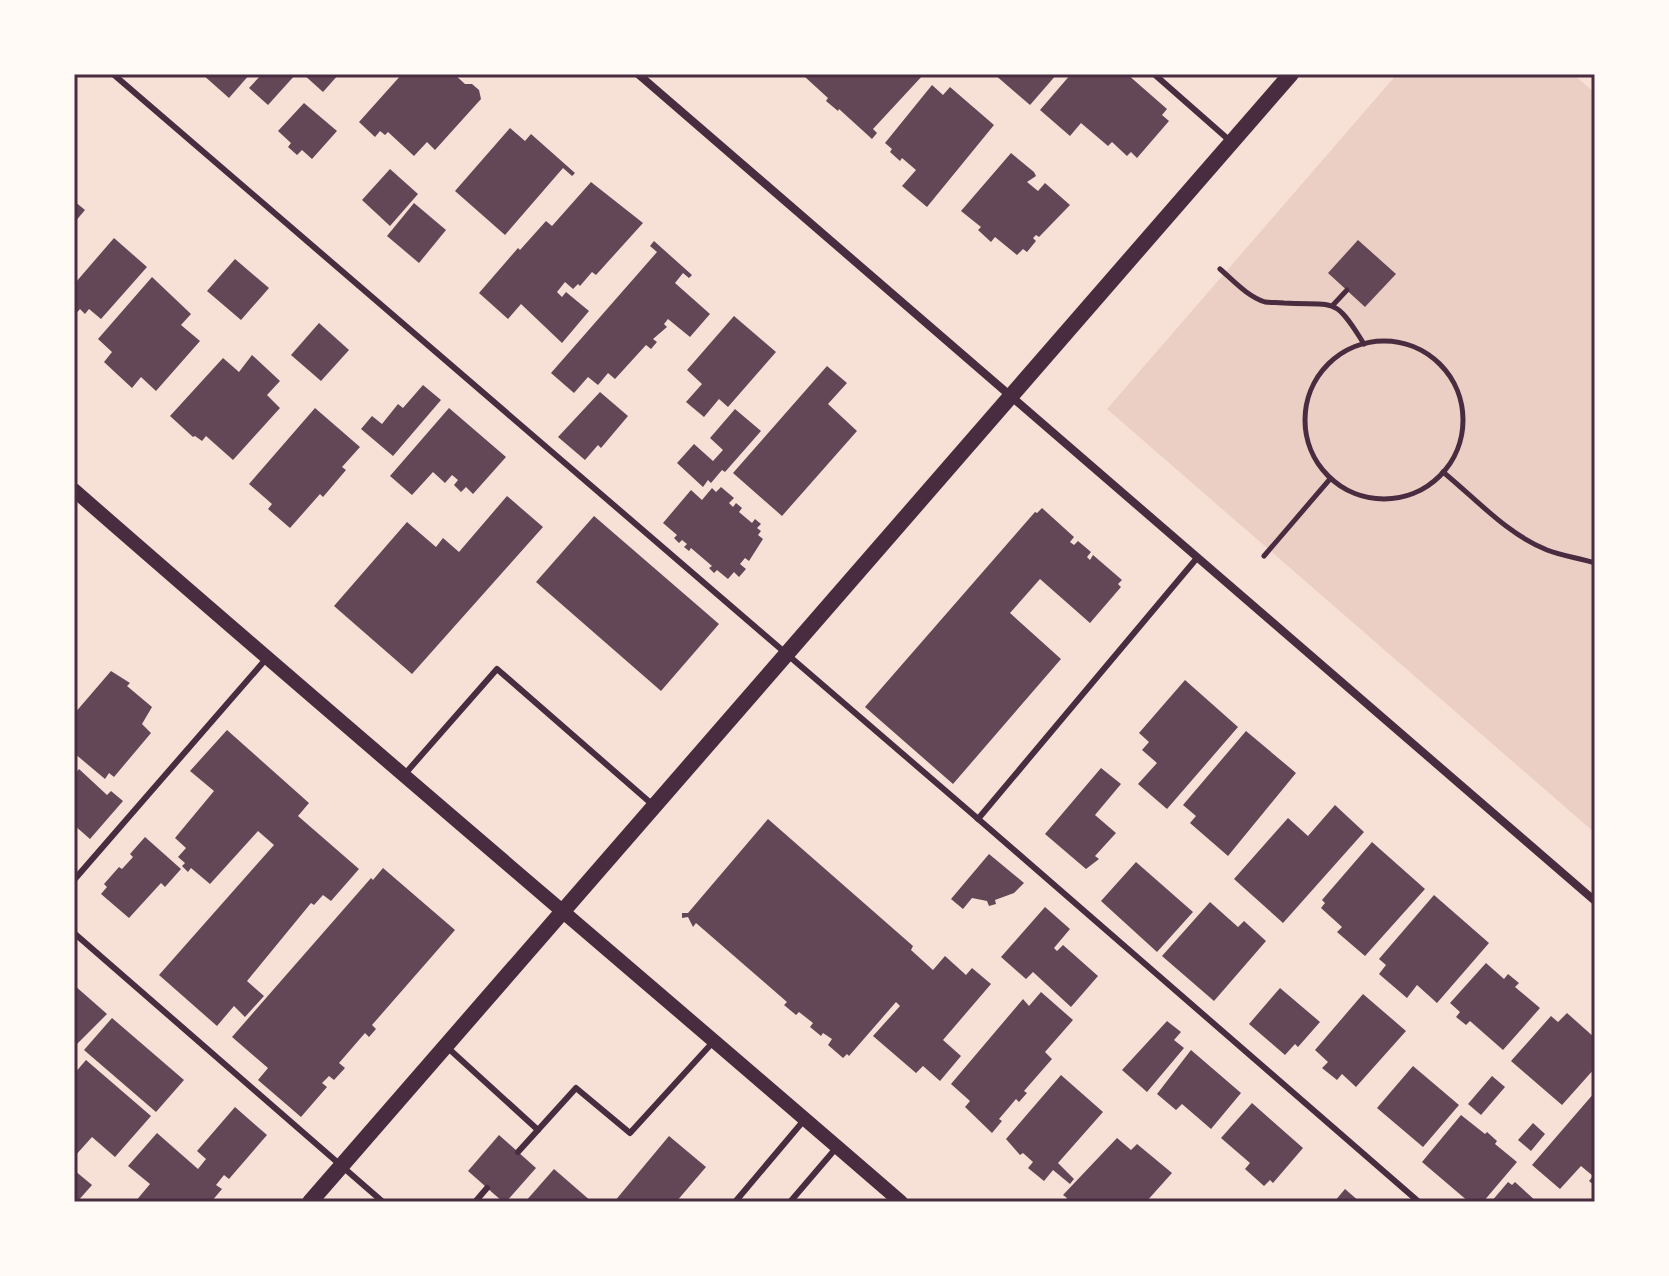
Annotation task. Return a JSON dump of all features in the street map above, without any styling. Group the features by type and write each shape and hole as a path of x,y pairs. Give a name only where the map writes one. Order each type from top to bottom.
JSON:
{"main road":[{"path":"310,1202 1291,74"}],"street":[{"path":"638,74 1595,901"},
{"path":"74,490 266,659 901,1202"}],"lane":[{"path":"113,74 1419,1202"},
{"path":"1154,74 1232,142"},
{"path":"978,819 1197,558"},
{"path":"74,880 266,659"},
{"path":"404,775 497,669 653,805"},
{"path":"74,933 383,1202"},
{"path":"518,1152 576,1088 630,1133 715,1040"},
{"path":"445,1046 538,1130"},
{"path":"735,1202 805,1119"},
{"path":"790,1202 837,1146"},
{"path":"475,1202 487,1188"}],"path":[{"path":"1220,269 1248,293 1267,302 1301,305 1324,302 1333,305 1347,316 1364,344"},
{"path":"1333,305 1347,290"},
{"path":"1396,341 1420,349 1440,363 1456,386 1464,412 1461,440 1450,465 1431,484 1407,497 1379,500 1353,494 1330,479 1314,459 1306,435 1305,410 1312,386 1327,365 1347,350 1364,344 1396,341"},
{"path":"1443,472 1527,540 1548,550 1595,563"},
{"path":"1264,556 1330,479"}],"shaded area":[{"path":"1397,74 1573,74 1595,93 1595,833 1107,409"}],"building":[{"path":"202,74 250,74 229,98"},
{"path":"262,74 296,74 268,105 249,88"},
{"path":"303,74 339,74 323,92"},
{"path":"402,74 454,74 465,84 472,84 479,90 481,99 435,150 427,142 414,156 388,132 385,135 380,131 375,137 359,122"},
{"path":"807,74 924,74 873,129 877,133 872,139 826,101 828,98 805,77"},
{"path":"994,74 1057,74 1030,105"},
{"path":"1071,74 1127,74 1167,109 1162,115 1169,121 1137,158 1131,152 1127,156 1112,142 1108,146 1081,123 1070,136 1040,110"},
{"path":"932,85 943,95 950,87 994,125 927,207 902,186 916,170 902,158 900,161 885,143"},
{"path":"304,103 337,131 312,159 302,150 297,155 288,147 291,143 278,131"},
{"path":"510,128 525,141 531,134 575,173 572,176 563,168 505,235 455,191"},
{"path":"1011,153 1034,172 1036,176 1027,182 1038,191 1045,183 1070,205 1039,237 1036,235 1033,238 1036,241 1027,252 1023,249 1017,255 995,237 991,242 978,230 981,227 961,211"},
{"path":"390,169 418,194 390,226 362,200"},
{"path":"591,182 643,223 596,275 592,272 580,286 578,284 573,289 565,282 557,292 562,297 566,292 589,311 562,343 521,304 508,319 479,293 518,248 520,250 546,221 552,226"},
{"path":"74,201 85,210 74,223"},
{"path":"414,203 446,230 419,263 387,236"},
{"path":"114,238 147,267 101,319 89,309 85,314 80,309 74,316 74,281"},
{"path":"1358,240 1396,274 1365,307 1328,273"},
{"path":"654,241 692,275 689,278 683,273 675,283 710,314 690,337 668,319 664,324 667,327 653,339 657,342 651,349 646,345 615,379 608,373 598,385 588,377 574,393 551,373 657,252 650,246"},
{"path":"235,259 269,288 241,320 207,291"},
{"path":"152,277 191,314 181,325 200,341 156,391 141,377 132,388 104,362 112,352 98,339"},
{"path":"734,316 776,352 728,407 719,399 704,417 686,402 702,384 687,370"},
{"path":"319,323 349,350 321,381 291,355"},
{"path":"252,355 280,381 267,395 280,408 233,460 206,436 202,441 193,437 170,416 223,358 239,372"},
{"path":"827,366 847,383 828,404 857,431 782,516 733,473"},
{"path":"423,385 441,400 393,456 361,429 372,416 382,424 398,404 403,408"},
{"path":"600,392 628,416 601,448 598,445 585,460 558,437"},
{"path":"315,408 360,447 342,467 346,470 323,497 320,494 290,528 268,509 272,504 249,484"},
{"path":"449,408 506,457 473,494 466,487 461,492 454,485 458,480 452,475 445,483 433,472 412,495 390,476"},
{"path":"735,409 761,431 725,472 722,470 703,487 677,463 694,444 713,461 723,450 710,438"},
{"path":"721,487 734,498 729,503 733,507 736,503 742,508 739,512 752,523 755,519 761,524 757,528 761,531 758,535 763,539 749,561 745,558 740,564 746,569 739,577 734,572 728,579 717,570 714,573 709,568 712,566 691,548 689,551 684,547 687,544 682,540 679,543 674,538 677,535 663,523 691,490 702,500 712,488 716,492"},
{"path":"507,496 543,527 412,674 334,606 407,522 436,547 443,538 459,552"},
{"path":"1042,508 1074,537 1070,542 1074,545 1078,541 1091,552 1087,557 1090,560 1093,555 1122,580 1118,584 1121,587 1090,623 1040,579 1010,613 1061,659 953,784 865,707 1035,512"},
{"path":"594,516 719,624 661,691 536,582"},
{"path":"111,671 130,683 127,686 152,707 142,724 151,733 114,777 109,773 105,779 74,753 74,714"},
{"path":"1185,680 1238,727 1167,809 1138,784 1157,763 1142,750 1149,742 1139,733"},
{"path":"227,730 309,803 298,816 359,869 331,901 323,895 314,905 311,903 247,981 264,996 245,1017 234,1006 217,1026 159,975 274,845 258,831 210,884 191,868 188,872 182,866 185,863 178,857 186,848 175,838 214,791 190,771"},
{"path":"1246,731 1296,773 1228,856 1190,823 1196,816 1183,805"},
{"path":"1101,768 1121,784 1095,815 1116,833 1095,856 1099,859 1086,869 1045,834"},
{"path":"79,769 107,795 111,791 123,801 90,839 74,825 74,775"},
{"path":"1335,805 1364,832 1283,923 1234,879 1288,818 1308,836"},
{"path":"768,819 913,946 911,950 933,970 945,956 966,975 972,968 991,984 943,1040 961,1056 940,1081 923,1066 916,1073 873,1036 900,1006 896,1002 849,1056 847,1054 843,1058 828,1045 832,1039 823,1033 821,1036 810,1027 813,1023 784,1005 787,1002 696,923 693,927 688,917 682,918 682,913 688,913"},
{"path":"145,837 181,869 165,887 161,883 129,918 101,894 107,887 104,884 133,857 130,854"},
{"path":"1372,842 1425,889 1365,956 1337,932 1342,927 1321,908 1325,903 1322,900"},
{"path":"989,854 1024,883 1014,893 995,900 996,904 989,906 987,901 972,898 963,909 951,899"},
{"path":"1136,862 1193,912 1157,952 1101,901"},
{"path":"383,868 455,930 372,1025 376,1029 369,1037 365,1033 339,1063 345,1068 334,1080 329,1076 322,1083 327,1087 301,1117 258,1080 268,1068 232,1037"},
{"path":"1434,895 1489,943 1437,1003 1417,985 1407,998 1379,974 1386,965 1379,959"},
{"path":"1210,902 1238,927 1244,921 1266,941 1214,1001 1162,956"},
{"path":"1045,907 1070,929 1054,948 1057,951 1063,945 1098,976 1071,1007 1033,972 1026,979 1001,957"},
{"path":"1486,963 1504,979 1508,974 1519,983 1515,987 1540,1008 1503,1050 1470,1021 1466,1025 1456,1017 1460,1012 1450,1003"},
{"path":"74,985 107,1014 74,1047"},
{"path":"1280,988 1320,1022 1298,1047 1295,1044 1285,1055 1249,1024"},
{"path":"1041,992 1073,1020 1045,1052 1052,1059 1024,1091 1027,1093 1019,1102 1016,1099 999,1119 1002,1121 992,1133 965,1107 970,1101 951,1084 1023,999 1029,1006"},
{"path":"1363,994 1406,1031 1356,1087 1342,1074 1337,1080 1322,1068 1328,1062 1315,1050"},
{"path":"1567,1013 1595,1038 1595,1068 1562,1105 1511,1061 1551,1016 1558,1022"},
{"path":"112,1018 184,1080 156,1112 84,1050"},
{"path":"1167,1021 1181,1032 1174,1040 1184,1048 1147,1092 1122,1070"},
{"path":"1191,1050 1241,1093 1211,1129 1182,1104 1176,1110 1157,1094"},
{"path":"86,1060 151,1116 115,1157 92,1137 74,1157 74,1074"},
{"path":"1413,1066 1459,1105 1423,1147 1377,1108"},
{"path":"1061,1075 1103,1112 1058,1163 1074,1179 1070,1184 1053,1170 1044,1181 1028,1168 1033,1162 1023,1153 1020,1155 1006,1139"},
{"path":"1492,1076 1505,1087 1481,1115 1468,1104"},
{"path":"1595,1092 1595,1186 1589,1181 1593,1176 1581,1166 1560,1189 1532,1165"},
{"path":"1252,1103 1303,1148 1273,1183 1270,1180 1264,1186 1245,1169 1250,1163 1221,1138"},
{"path":"235,1107 267,1135 229,1179 224,1175 216,1185 222,1189 211,1202 135,1202 150,1184 128,1166 157,1133 198,1169 206,1159 197,1151"},
{"path":"1461,1115 1485,1134 1487,1132 1497,1141 1495,1144 1517,1162 1483,1202 1469,1202 1422,1162"},
{"path":"1533,1123 1545,1134 1531,1151 1518,1140"},
{"path":"499,1135 536,1168 506,1202 468,1171"},
{"path":"669,1136 706,1167 676,1202 614,1202"},
{"path":"1117,1138 1131,1150 1137,1144 1172,1173 1146,1202 1064,1202 1067,1198 1063,1195"},
{"path":"554,1169 592,1202 525,1202"},
{"path":"74,1170 92,1185 77,1202 74,1202"},
{"path":"1508,1182 1512,1185 1515,1182 1537,1202 1491,1202"},
{"path":"1345,1189 1360,1202 1334,1202"}]}
